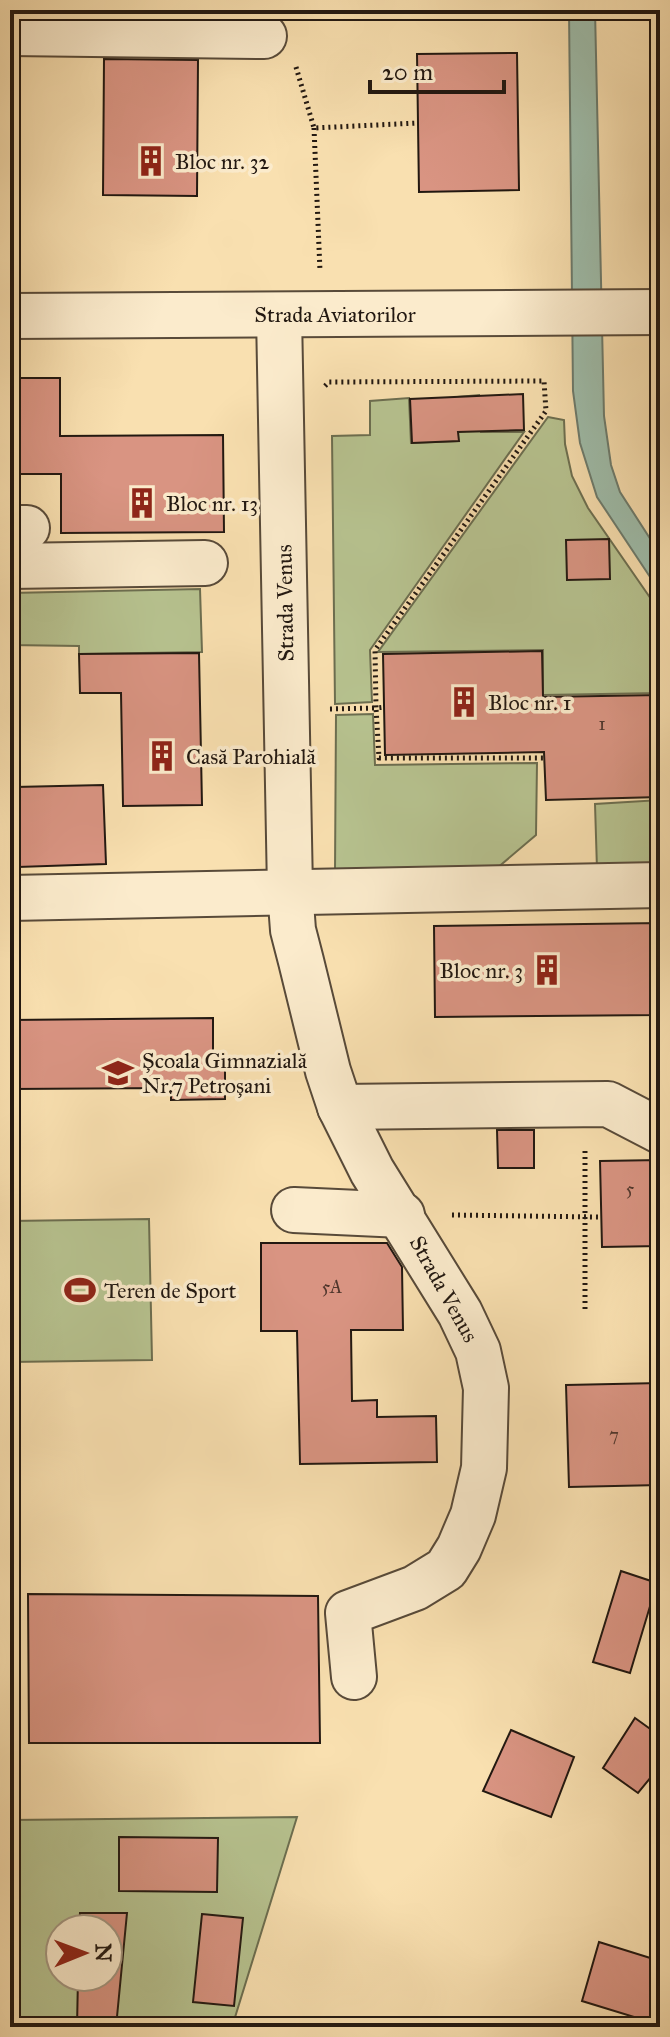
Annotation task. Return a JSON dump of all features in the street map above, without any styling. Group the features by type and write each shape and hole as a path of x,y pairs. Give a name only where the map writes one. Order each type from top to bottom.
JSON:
{"street":[{"path":"10,33 171,22 264,36"},
{"name":"Strada Aviatorilor","path":"10,316 645,312"},
{"name":"Strada Venus","path":"279,315 293,930 340,1107 372,1171 460,1313 478,1351 486,1388 484,1468 473,1515 459,1548 446,1569 415,1588 348,1613 354,1677"},
{"path":"16,541 205,563"},
{"path":"10,898 660,885"},
{"path":"340,1107 608,1104 660,1131"},
{"name":"Strada Venus","path":"294,1210 402,1215"}],"path":[{"path":"264,36 286,35 314,128 320,276"},
{"path":"314,128 418,123"},
{"path":"316,393 329,382 544,381 546,411 375,650 379,758 544,758"},
{"path":"321,709 385,707"},
{"path":"585,1309 586,1117 608,1104"},
{"path":"402,1215 599,1217"}],"green space":[{"path":"479,395 481,432 524,432 370,650 372,702 335,704 332,436 370,435 370,401 409,398 411,443 458,441 458,397"},
{"path":"548,417 564,420 565,444 572,476 588,508 660,612 660,693 543,695 543,650 378,652"},
{"path":"200,589 202,652 79,654 79,646 10,645 10,593"},
{"path":"373,714 375,765 537,763 536,835 496,869 335,873 336,715"},
{"path":"660,800 660,869 597,869 595,804"},
{"name":"Teren de Sport","path":"149,1219 152,1360 10,1362 10,1221"},
{"path":"297,1817 232,2027 10,2027 10,1820"}],"shaded area":[{"path":"569,10 595,10 604,416 611,465 620,492 660,554 660,592 597,497 580,443 573,391"}],"building":[{"path":"517,53 519,190 419,192 417,54"},
{"name":"Bloc nr. 32","path":"104,59 198,60 197,196 103,195"},
{"name":"Bloc nr. 13","path":"10,378 60,378 60,436 223,435 224,532 61,533 61,474 10,474"},
{"path":"523,394 524,430 458,432 459,441 412,443 410,399"},
{"path":"609,539 610,579 567,580 566,540"},
{"path":"542,651 543,697 660,695 660,797 546,800 544,752 385,755 383,654"},
{"path":"199,653 202,805 123,806 121,693 80,693 79,654"},
{"path":"103,785 106,864 18,867 15,787"},
{"name":"Bloc nr. 3","path":"660,923 660,1015 435,1017 434,926"},
{"name":"Școala Gimnazială Nr.7 Petroșani","path":"213,1018 213,1059 225,1058 225,1099 171,1100 171,1088 10,1089 10,1020"},
{"path":"497,1130 534,1130 534,1168 498,1168"},
{"path":"660,1160 660,1246 602,1247 600,1161"},
{"path":"261,1243 387,1243 402,1267 403,1330 351,1330 352,1401 377,1400 377,1417 436,1416 437,1462 300,1464 297,1331 261,1331"},
{"path":"660,1383 660,1485 569,1487 566,1385"},
{"path":"621,1571 657,1583 630,1673 593,1662"},
{"path":"28,1594 318,1596 320,1743 29,1743"},
{"path":"635,1718 660,1736 660,1766 638,1793 603,1768"},
{"path":"511,1730 574,1757 551,1817 483,1791"},
{"path":"119,1837 218,1838 217,1892 119,1891"},
{"path":"124,1913 127,1913 124,1944"},
{"path":"202,1914 243,1918 234,2006 193,2002"},
{"path":"599,1942 660,1961 660,2025 582,2001"},
{"path":"78,1993 119,1993 116,2027 77,2027"}],"place":[{"name":"Bloc nr. 32","path":"151,161"},
{"name":"Bloc nr. 13","path":"142,503"},
{"name":"Bloc nr. 1","path":"464,702"},
{"name":"Casă Parohială","path":"162,756"},
{"name":"Bloc nr. 3","path":"547,970"},
{"name":"Școala Gimnazială Nr.7 Petroșani","path":"118,1073"},
{"name":"Teren de Sport","path":"80,1290"}]}
